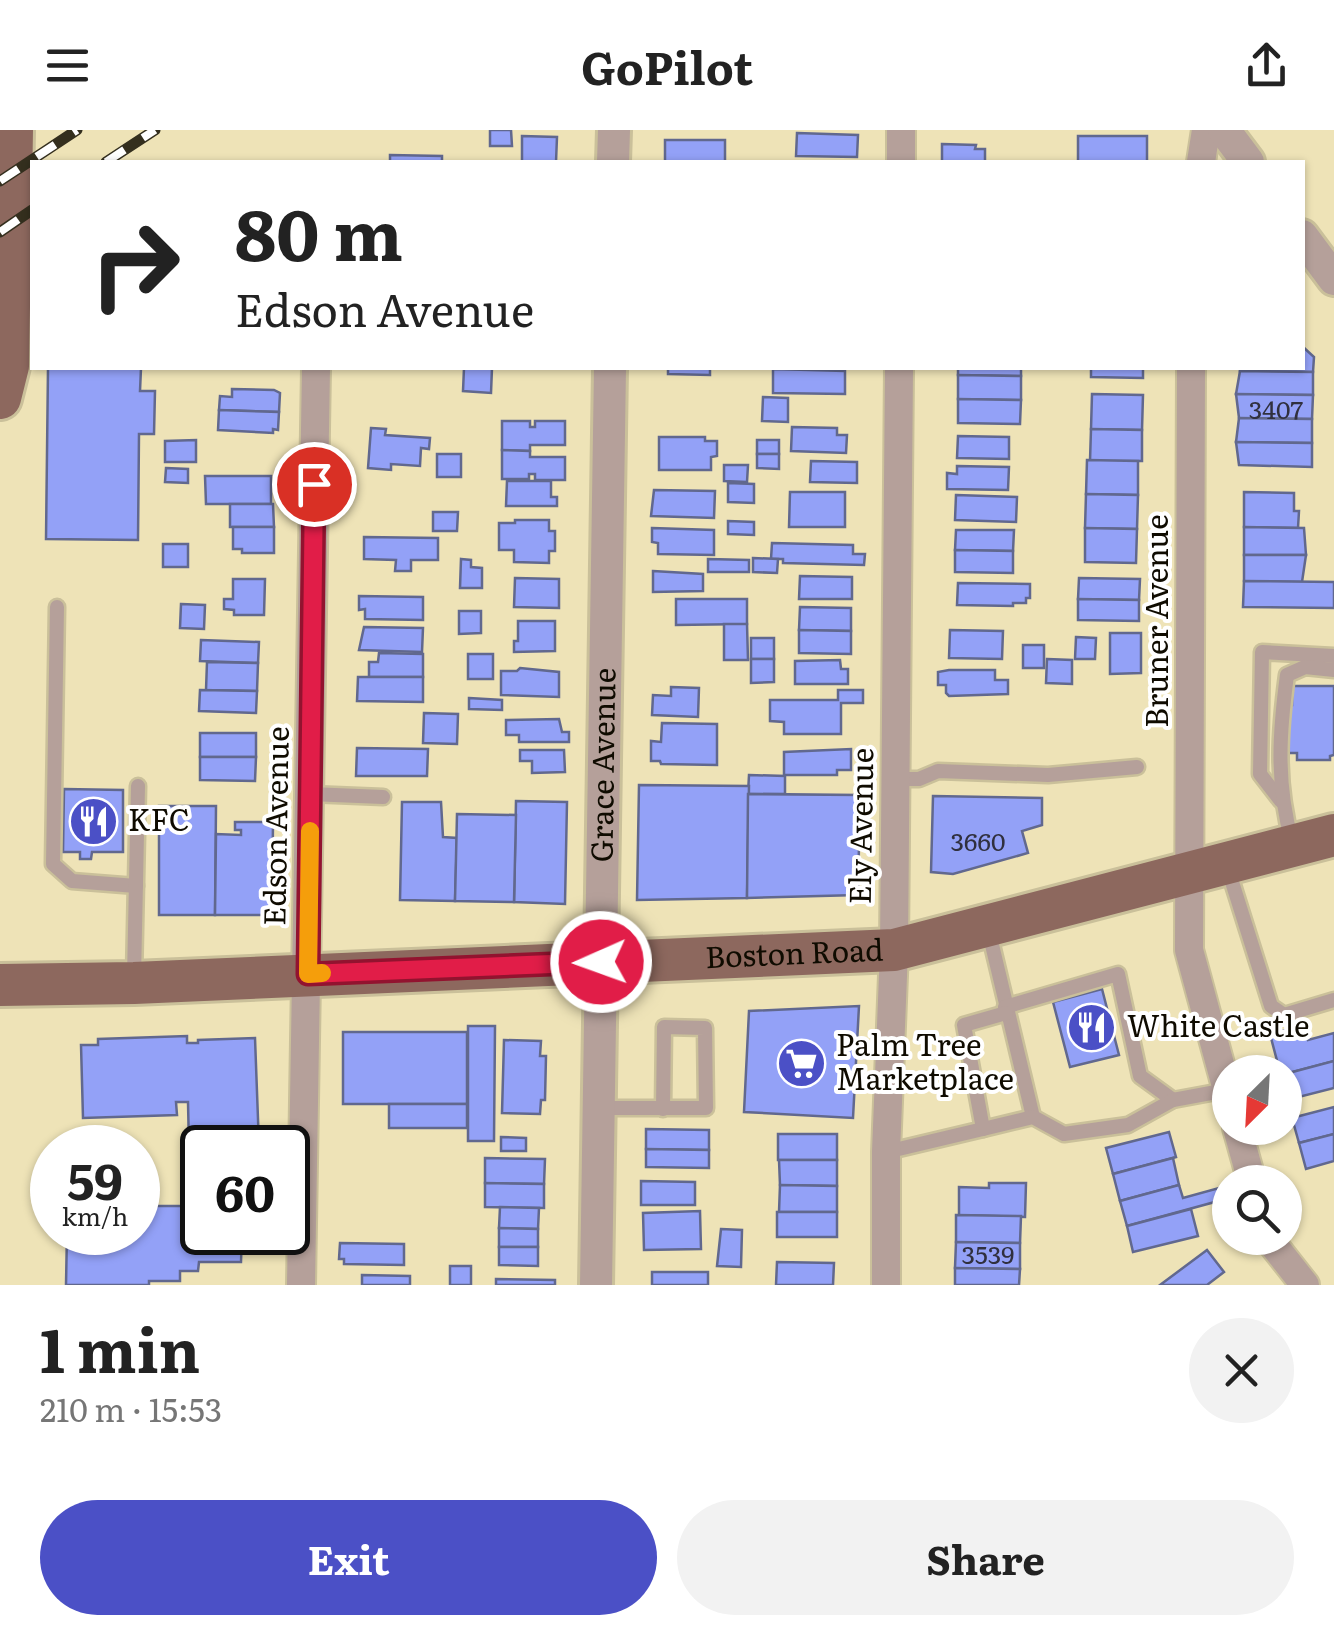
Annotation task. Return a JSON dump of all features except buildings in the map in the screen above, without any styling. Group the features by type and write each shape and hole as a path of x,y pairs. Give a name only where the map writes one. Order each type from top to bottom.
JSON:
{"main road":[{"path":"0,398 16,305 12,130"},
{"name":"Boston Road","path":"0,985 134,983 894,950 1334,835"}],"street":[{"path":"613,160 614,130"},
{"path":"901,130 901,160"},
{"path":"1201,160 1206,130"},
{"path":"1224,130 1246,160"},
{"path":"1305,240 1334,279"},
{"name":"Edson Avenue","path":"300,1285 316,370"},
{"name":"Grace Avenue","path":"596,1285 610,370"},
{"name":"Ely Avenue","path":"886,1285 886,1152 894,950 899,370"},
{"name":"Bruner Avenue","path":"1191,370 1208,869 1189,950 1217,1055"},
{"path":"1281,1255 1305,1285"}],"lane":[{"path":"58,607 53,864 72,882 136,886"},
{"path":"1282,802 1260,774 1262,652 1334,656"},
{"path":"1294,847 1282,802 1279,738 1287,675 1305,667 1334,670"},
{"path":"895,779 918,778 938,771 1048,775 1138,767"},
{"path":"134,983 138,786"},
{"path":"310,794 383,797"},
{"path":"1208,869 1271,1006 1284,1014 1334,1000"},
{"path":"988,926 1033,1117"},
{"path":"984,1128 964,1025 1118,974 1140,1076 1173,1100"},
{"path":"599,1108 663,1109 706,1108 705,1028 664,1027 663,1109"},
{"path":"886,1152 1033,1117 1064,1134 1128,1125 1173,1100 1212,1097"}],"railway":[{"path":"32,160 77,130"},
{"path":"109,160 155,130"},
{"path":"0,181 30,161"},
{"path":"0,232 30,211"}],"slow traffic":[{"path":"310,831 308,974 322,973"}],"place":[{"name":"KFC","path":"93,821"},
{"name":"White Castle","path":"1092,1027"},
{"name":"Palm Tree Marketplace","path":"801,1063"}],"route":[{"path":"314,484 308,974 601,962"}]}
